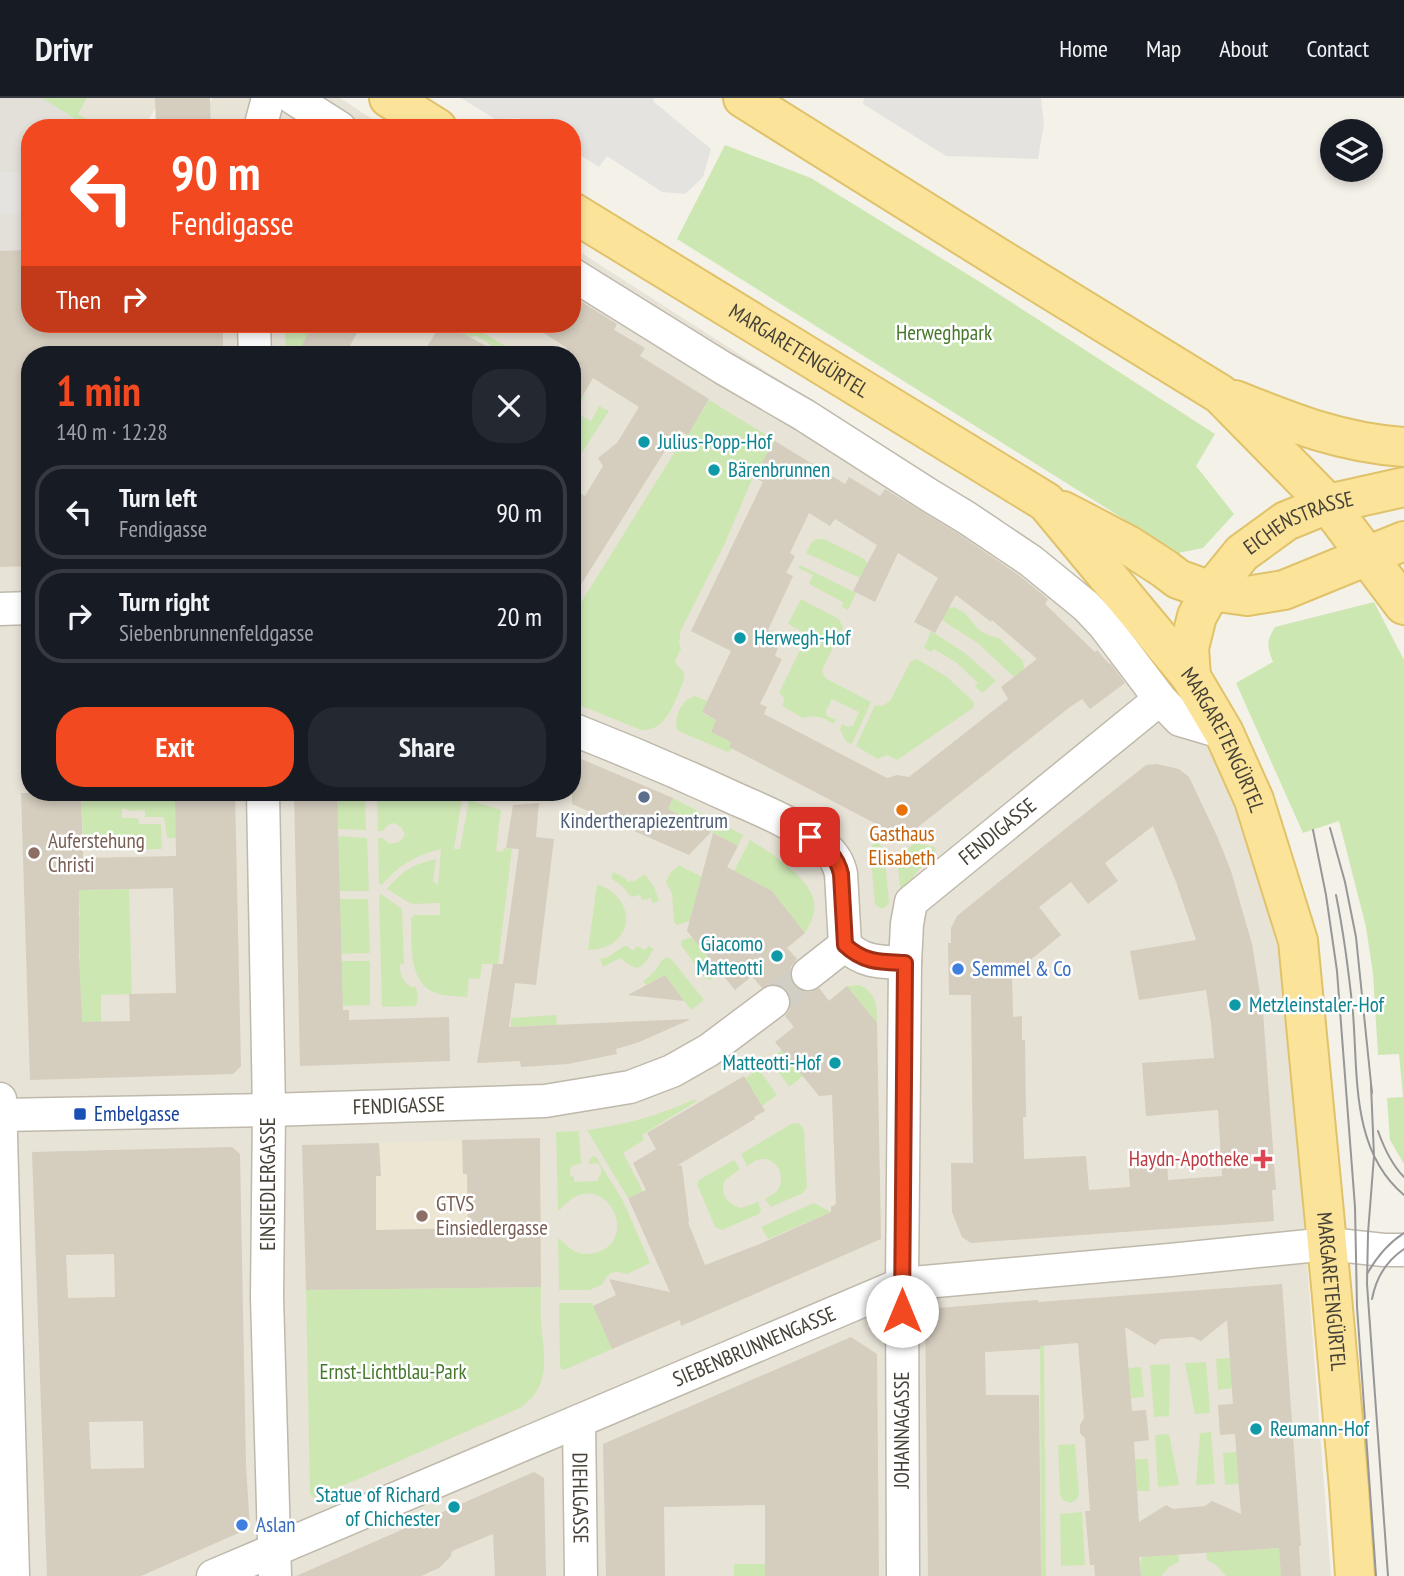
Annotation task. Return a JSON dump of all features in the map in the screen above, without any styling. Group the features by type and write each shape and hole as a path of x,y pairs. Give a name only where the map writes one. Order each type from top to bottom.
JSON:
{"main road":[{"path":"389,98 423,119"},
{"path":"743,98 1220,394 1303,427 1374,445 1404,447"},
{"name":"MARGARETENGÜRTEL","path":"581,218 1046,502 1191,677 1224,733 1254,800 1298,941 1328,1244 1354,1576"},
{"path":"1220,394 1328,504 1404,605"},
{"name":"EICHENSTRASSE","path":"1191,677 1189,648 1198,616 1211,591 1242,553 1286,521 1328,504 1404,487"},
{"name":"EICHENSTRASSE","path":"1046,502 1128,545 1178,579 1211,591 1247,596 1284,590 1404,541"}],"street":[{"path":"262,119 268,98"},
{"path":"293,98 326,119"},
{"name":"MARGARETENGÜRTEL","path":"581,280 804,415 1031,561 1086,606 1104,625 1160,699"},
{"path":"0,609 21,608"},
{"path":"1160,699 1180,720 1224,733"},
{"name":"FENDIGASSE","path":"902,1284 905,963 911,902 1160,699"},
{"path":"581,733 651,760 760,810 796,828 825,847 839,864 845,945 861,957 905,963"},
{"name":"EINSIEDLERGASSE","path":"263,801 269,1110 267,1297 274,1563"},
{"path":"808,974 845,945"},
{"name":"FENDIGASSE","path":"0,1115 545,1101 630,1087 672,1071 709,1049 773,1002"},
{"path":"0,1099 13,1576"},
{"name":"SIEBENBRUNNENGASSE","path":"213,1576 274,1563 579,1421 902,1284 1170,1261 1328,1244 1404,1250"},
{"name":"JOHANNAGASSE","path":"902,1284 902,1576"},
{"name":"DIEHLGASSE","path":"579,1421 581,1576"}],"shaded area":[{"path":"0,98 53,98 87,119 21,119 21,333 223,333 223,346 21,346 21,418 0,566"},
{"path":"53,98 162,98 149,119 87,119"},
{"path":"213,98 340,98 372,119 211,119 210,102"},
{"path":"461,98 653,98 654,102 711,149 703,177 685,194 662,192 607,156 599,167 581,156 581,119 495,119"},
{"path":"864,98 1041,98 1044,124 1038,159 946,156 863,104"},
{"path":"0,172 21,172 21,214 0,214"},
{"path":"581,253 1014,530 1160,665 1237,796 1285,976 1331,1576 0,1576 0,566 21,565 21,801 581,801 581,346 223,346 223,333 581,333"},
{"name":"GTVS Einsiedlergasse","path":"540,1138 541,1287 306,1290 302,1145"}],"green space":[{"path":"42,98 87,98 78,114 86,119 76,119"},
{"name":"Herweghpark","path":"725,145 811,178 980,282 1215,434 1196,466 1234,514 1203,548 1178,553 677,239"},
{"path":"285,333 308,333 302,346 286,346"},
{"path":"462,333 483,333 506,346 490,346 477,336 470,337"},
{"path":"709,400 776,441 753,477 725,543 681,630 681,649 675,661 683,671 684,680 673,705 657,726 641,730 581,706 581,603 686,434 688,435"},
{"path":"599,406 609,411 581,454 581,416 591,421"},
{"path":"816,539 824,539 863,558 869,569 860,578 806,553"},
{"path":"800,565 856,593 848,610 842,607 843,602 809,584 813,575 798,568"},
{"path":"801,599 839,619 843,628 822,670 825,678 871,702 852,744 846,742 840,729 842,724 848,727 853,725 859,712 832,699 826,711 827,716 836,720 834,724 813,716 803,718 782,706 783,696 779,693 806,638 805,633 788,624"},
{"path":"1374,602 1404,660 1404,1164 1390,1140 1387,1098 1403,1097 1399,1054 1378,1055 1373,974 1366,927 1339,821 1303,833 1236,683 1273,662 1268,644 1275,627"},
{"path":"954,607 965,613 978,629 999,638 1022,660 1023,671 1017,680 979,644 937,617 944,609"},
{"path":"931,631 965,653 996,681 982,693 975,686 978,683 957,663 934,649 931,652 924,648"},
{"path":"917,659 947,677 974,702 973,708 897,760 887,755 878,759 856,746 875,705 883,706 890,701 911,661"},
{"path":"695,696 707,701 702,713 716,720 711,732 731,742 729,747 732,749 728,752 678,731 676,721 679,710 686,701"},
{"path":"673,798 743,835 738,846 668,809"},
{"path":"81,801 175,801 176,838 167,838 164,817 145,817 145,810 122,809 122,818 138,818 139,824 161,824 162,849 99,850 98,836 83,837"},
{"path":"337,801 365,801 366,830 337,829"},
{"path":"377,801 462,801 454,849 460,849 469,801 501,810 496,851 512,849 498,964 482,964 480,979 469,978 467,997 442,995 429,989 416,973 411,919 414,915 440,915 440,903 413,904 387,889 408,869 436,859 433,881 438,885 441,849 408,862 382,885 379,884 378,838 383,838 388,843 396,843 405,834 401,827 394,823 383,831 378,831"},
{"path":"337,836 367,838 369,891 339,891"},
{"path":"750,840 788,866 811,892 814,909 805,933 772,891 734,871"},
{"path":"877,842 884,849 889,903 882,908 875,904 870,850"},
{"path":"915,843 934,847 936,850 915,874 903,896 897,860"},
{"path":"679,865 702,877 690,921 677,925 674,922 672,894 666,882 670,873"},
{"path":"613,872 628,882 633,882 645,874 659,901 652,903 651,898 642,900 640,895 631,897 611,878"},
{"path":"597,884 611,891 620,900 626,922 623,933 615,941 604,947 588,950"},
{"path":"129,889 132,994 101,995 101,1028 80,1029 76,958 80,958 73,918 80,917 79,901 73,890"},
{"path":"381,894 402,909 404,964 400,965 400,969 404,980 412,988 416,988 418,999 415,1006 382,1007"},
{"path":"339,899 368,899 370,953 341,954"},
{"path":"693,937 720,971 711,980 706,979 681,945 682,940"},
{"path":"624,946 633,951 637,946 645,950 648,946 654,949 640,967 632,966 620,958 603,967 600,959"},
{"path":"667,957 704,1000 691,1010 665,975 646,985 643,982"},
{"path":"341,961 370,961 370,1005 342,1006"},
{"path":"859,985 869,992 874,1000 877,1023 847,986"},
{"path":"556,1015 557,1025 511,1027 511,1018"},
{"path":"782,1050 803,1076 789,1087 770,1059"},
{"path":"758,1068 777,1095 762,1106 745,1079"},
{"path":"695,1099 697,1101 642,1135 644,1140 623,1153 643,1191 628,1198 587,1130 642,1119"},
{"path":"793,1123 800,1124 804,1130 807,1187 803,1193 771,1207 765,1199 779,1188 779,1169 764,1159 747,1166 741,1154"},
{"path":"579,1131 581,1164 570,1168 570,1175 574,1177 574,1182 598,1181 601,1167 597,1163 589,1164 593,1156 596,1157 623,1201 650,1263 627,1274 612,1273 603,1284 590,1290 559,1290 558,1239 575,1251 589,1254 609,1246 616,1234 617,1221 612,1208 603,1198 590,1194 576,1197 558,1210 556,1132"},
{"path":"734,1160 740,1169 725,1180 723,1190 726,1198 741,1208 758,1202 761,1210 759,1214 722,1230 715,1227 697,1184 699,1180"},
{"path":"814,1203 831,1212 768,1239 761,1227"},
{"name":"Ernst-Lichtblau-Park","path":"541,1287 543,1375 536,1392 529,1400 520,1408 315,1498 310,1494 306,1290"},
{"path":"559,1303 592,1303 612,1349 562,1369"},
{"path":"1040,1346 1044,1346 1046,1576 1041,1576"},
{"path":"1230,1358 1232,1388 1218,1390 1216,1359"},
{"path":"1206,1362 1210,1413 1195,1414 1185,1363"},
{"path":"1170,1364 1169,1416 1154,1417 1150,1365"},
{"path":"1141,1367 1144,1397 1131,1398 1128,1368"},
{"path":"1211,1432 1215,1484 1196,1485 1200,1433"},
{"path":"1169,1434 1179,1485 1158,1487 1155,1435"},
{"path":"1075,1444 1079,1494 1076,1500 1070,1503 1060,1495 1058,1445"},
{"path":"1237,1452 1239,1484 1225,1485 1223,1453"},
{"path":"1135,1459 1148,1459 1150,1491 1137,1491"},
{"path":"1082,1512 1085,1565 1061,1566 1060,1514"},
{"path":"1279,1548 1281,1576 1226,1576 1207,1560 1206,1552"},
{"path":"1178,1554 1179,1562 1169,1567 1161,1576 1141,1576 1140,1562 1143,1556"},
{"path":"734,1564 765,1564 765,1576 734,1576"}],"building":[{"path":"155,98 210,98 211,119 156,119"},
{"path":"21,250 21,333 223,333 223,346 21,346 21,566 0,567 0,251"},
{"name":"Julius-Popp-Hof","path":"581,302 617,324 614,330 645,348 640,356 709,399 688,435 678,430 581,585 581,494 585,496 603,466 598,458 617,443 639,407 593,378 581,399 581,346 564,346 544,333 581,333"},
{"path":"308,333 357,333 350,346 302,346"},
{"path":"435,333 462,333 486,346 428,346"},
{"name":"Herwegh-Hof","path":"775,441 845,484 849,477 880,496 885,489 1020,576 1048,599 1045,604 1095,652 1097,650 1125,683 1090,709 1082,699 1070,707 913,831 901,832 882,827 729,747 731,742 711,732 716,720 702,712 731,651 691,631 763,482 753,477","holes":["809,513 830,526 835,519 877,545 853,591 875,602 898,553 938,578 914,622 935,633 956,595 991,622 992,620 1037,659 1001,687 1008,699 909,777 897,775 887,778 764,714 767,707 760,704 782,659 775,656 779,645 773,642 777,634 768,630 793,576 786,573 795,556 790,553"]},
{"path":"581,759 673,798 668,809 711,832 689,855 572,804 572,801 581,801"},
{"name":"Metzleinstaler-Hof","path":"1157,764 1179,769 1189,777 1231,871 1252,944 1263,1012 1276,1190 1272,1190 1274,1221 971,1243 962,1237 952,1212 951,1163 973,1163 971,995 949,995 948,943 951,943 951,928 957,916 1146,765","holes":["1153,826 1196,940 1130,951 1139,1000 1206,990 1214,1058 1142,1063 1146,1116 1218,1110 1222,1176 1168,1180 1167,1156 1128,1159 1130,1187 1089,1190 1086,1156 1024,1159 1025,1040 1022,1040 1022,1016 1013,1017 1012,975 1061,935 1039,907 1071,882 1088,904 1118,881 1105,863"]},
{"path":"21,801 81,801 83,858 176,856 175,801 235,801 241,1066 233,1074 30,1080","holes":["173,888 176,993 129,994 130,1021 82,1022 79,890"]},
{"path":"294,801 337,801 343,1010 349,1010 349,1020 449,1017 450,1061 300,1066"},
{"path":"539,803 536,837 554,839 536,985 515,983 509,1027 689,1020 637,1043 616,1049 617,1054 568,1064 521,1067 520,1061 477,1063 493,964 503,964 519,849 506,848 513,805"},
{"name":"Matteotti-Hof","path":"713,833 738,846 727,867 772,891 805,933 787,948 797,959 791,967 790,976 794,986 801,991 810,992 819,988 829,1001 847,986 877,1023 881,1239 681,1326 680,1320 612,1349 593,1306 616,1295 609,1279 670,1292 628,1198 646,1190 633,1163 656,1149 647,1133 744,1076 765,1111 678,1165 682,1166 688,1222 705,1265 831,1212 831,1207 836,1204 832,1095 819,1096 775,1042 794,1027 785,1016 790,1009 791,999 788,992 780,985 770,984 762,988 752,976 735,990 687,931"},
{"path":"665,975 684,1001 628,995"},
{"name":"GTVS Einsiedlergasse","path":"540,1138 541,1287 306,1290 302,1145 379,1143 381,1176 376,1176 376,1230 468,1228 467,1174 463,1174 462,1140"},
{"path":"232,1147 240,1154 246,1466 250,1528 141,1576 47,1576 32,1152","holes":["114,1254 115,1297 68,1298 66,1255","143,1421 144,1468 91,1469 89,1422"]},
{"path":"1282,1284 1301,1576 1281,1576 1279,1548 1139,1557 1141,1576 1095,1576 1094,1565 1090,1565 1085,1511 1090,1511 1085,1438 1080,1433 1084,1418 1078,1343 1040,1346 1040,1349 985,1352 986,1395 1039,1395 1041,1576 928,1576 925,1309","holes":["1227,1320 1233,1404 1218,1405 1220,1435 1235,1434 1241,1514 1212,1501 1205,1506 1173,1509 1166,1505 1139,1522 1134,1442 1149,1440 1146,1410 1132,1411 1125,1327 1155,1345 1161,1339 1193,1337 1201,1341"]},
{"path":"851,1337 877,1354 879,1576 765,1576 765,1505 664,1507 665,1576 606,1576 603,1444"},
{"path":"534,1472 544,1478 546,1576 495,1576 493,1534 452,1551 451,1556 439,1568 421,1576 296,1576"}],"tunnel":[{"path":"773,1002 808,974"}],"tram line":[{"path":"1330,828 1356,937 1372,1093"},
{"path":"1313,830 1337,971 1355,1207 1357,1307 1376,1576"},
{"path":"1336,895 1350,984 1360,1111 1374,1157 1387,1177 1404,1195"},
{"path":"1371,1085 1374,1156 1367,1284 1388,1576"},
{"path":"1378,1131 1388,1156 1404,1177"},
{"path":"1367,1274 1383,1251 1404,1233"},
{"path":"1372,1299 1383,1271 1404,1249"}],"place":[{"name":"Julius-Popp-Hof","path":"644,442"},
{"name":"Bärenbrunnen","path":"714,470"},
{"name":"Herwegh-Hof","path":"740,638"},
{"name":"Kindertherapiezentrum","path":"644,797"},
{"name":"Gasthaus Elisabeth","path":"902,810"},
{"name":"Auferstehung Christi","path":"34,853"},
{"name":"Giacomo Matteotti","path":"777,956"},
{"name":"Semmel & Co","path":"958,969"},
{"name":"Metzleinstaler-Hof","path":"1235,1005"},
{"name":"Matteotti-Hof","path":"835,1063"},
{"name":"Embelgasse","path":"80,1114"},
{"name":"Haydn-Apotheke","path":"1263,1159"},
{"name":"GTVS Einsiedlergasse","path":"422,1216"},
{"name":"Reumann-Hof","path":"1256,1429"},
{"name":"Statue of Richard of Chichester","path":"454,1507"},
{"name":"Aslan","path":"242,1525"}],"route":[{"path":"810,837 825,847 839,864 845,945 854,954 870,960 905,963 902,1311"}]}
